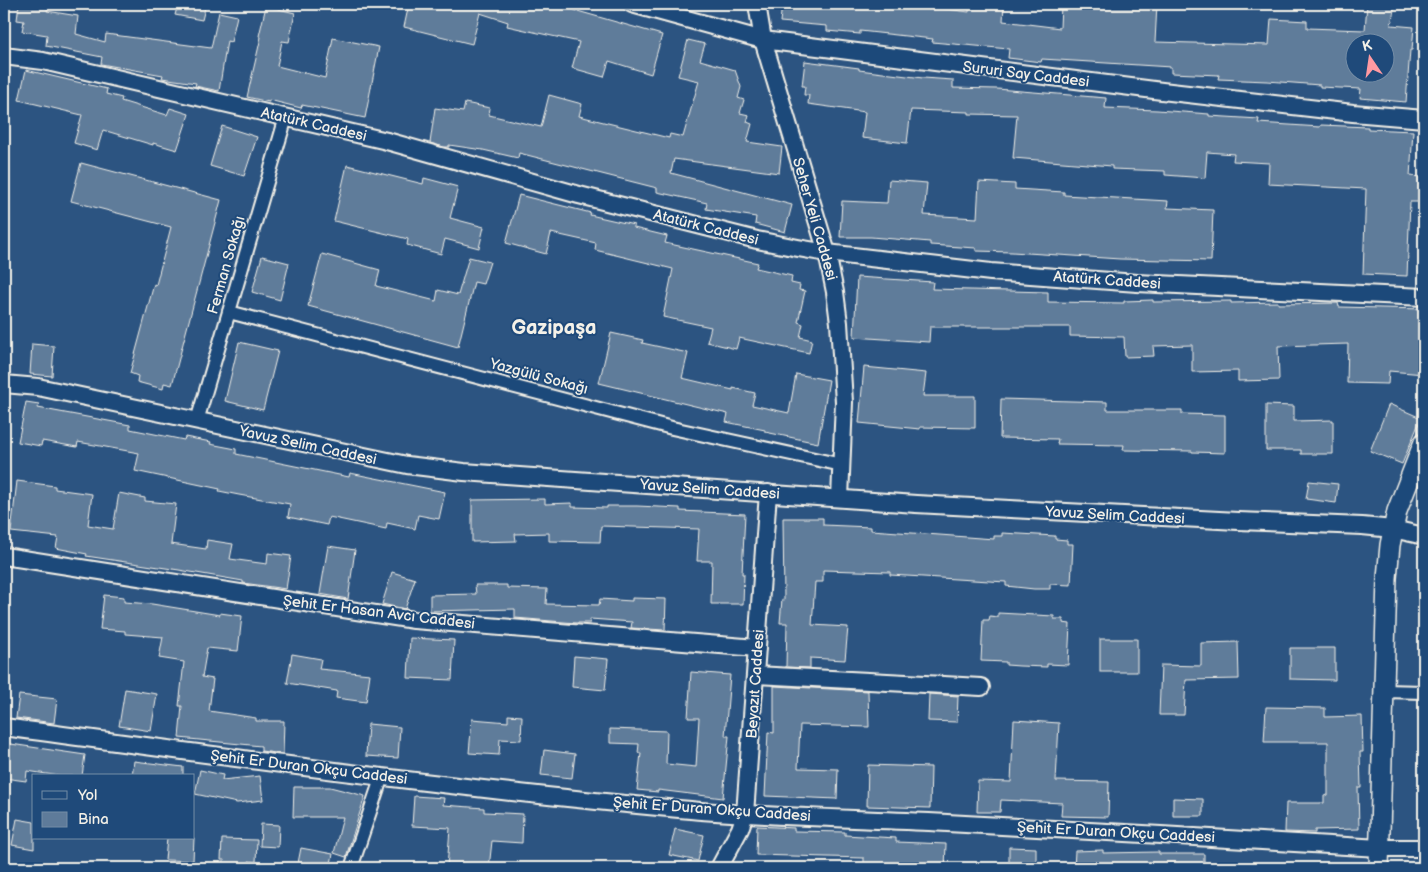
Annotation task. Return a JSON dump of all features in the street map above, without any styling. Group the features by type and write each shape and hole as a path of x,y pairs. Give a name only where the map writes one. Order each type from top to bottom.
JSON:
{"main road":[{"path":"1379,868 1386,578 1393,529 1406,486 1424,442"}],"street":[{"name":"Sururi Say Caddesi","path":"632,4 762,40 1162,91 1354,113 1424,118"},
{"name":"Seher Yeli Caddesi","path":"757,4 762,40 827,253 835,292 840,323 844,402 840,498"},
{"name":"Atatürk Caddesi","path":"4,56 43,61 387,141 598,200 757,240 827,253 991,272 1137,283 1424,297"},
{"name":"Ferman Sokağı","path":"197,421 286,117"},
{"name":"Yazgülü Sokağı","path":"229,312 672,428 842,465"},
{"name":"Yavuz Selim Caddesi","path":"4,384 38,387 407,465 464,472 840,498 1199,519 1362,526 1393,529 1424,536"},
{"name":"Beyazıt Caddesi","path":"720,868 740,829 745,814 768,493"},
{"name":"Şehit Er Hasan Avcı Caddesi","path":"4,556 414,620 758,648"},
{"path":"756,675 981,687"},
{"path":"1384,691 1424,692"},
{"name":"Şehit Er Duran Okçu Caddesi","path":"4,727 231,758 669,808 745,814 988,825 1380,848 1424,848"},
{"path":"351,868 382,776"}],"building":[{"path":"19,4 48,4 47,11 78,16 76,34 105,42 106,34 211,48 219,12 237,16 231,42 227,41 219,91 195,86 196,83 162,78 163,75 101,64 102,57 46,46 47,35 22,31 24,21 17,20"},
{"path":"178,4 206,4 202,20 175,15"},
{"path":"409,4 575,4 574,10 662,35 651,74 609,61 604,77 572,68 579,42 507,26 508,22 480,13 472,44 404,27"},
{"path":"782,4 932,4 931,7 969,12 969,4 1004,4 1003,21 1060,28 1061,4 1157,4 1155,42 1269,45 1271,19 1307,21 1307,28 1365,30 1367,4 1395,4 1391,25 1414,27 1412,50 1410,50 1406,102 1360,98 1361,89 1218,79 1219,75 1171,73 1171,67 1042,59 1041,62 1008,58 1009,49 932,42 933,39 860,31 860,34 827,31 827,26 780,22"},
{"path":"266,6 295,13 289,42 282,41 277,66 325,78 333,38 379,47 365,118 302,105 301,108 247,97"},
{"path":"688,40 705,44 700,60 735,70 741,87 738,98 744,100 740,113 749,115 747,122 752,124 747,142 782,147 779,173 674,159 671,173 792,205 785,232 755,224 756,217 706,209 707,203 657,192 657,188 519,153 518,158 483,150 449,145 449,147 444,147 430,143 435,108 463,112 465,103 490,108 489,115 541,127 549,95 582,104 579,116 669,138 670,134 683,137 699,81 678,76"},
{"path":"805,61 859,68 859,70 953,80 953,88 997,89 1106,98 1105,108 1209,114 1209,116 1259,119 1258,123 1320,127 1321,125 1368,127 1368,129 1413,131 1410,176 1422,177 1421,202 1410,202 1407,276 1363,274 1366,189 1268,184 1269,163 1233,161 1234,154 1207,152 1205,178 1165,175 1165,171 1112,169 1112,166 1013,158 1017,115 911,110 907,143 862,138 865,112 808,104 809,95 804,95 805,86 802,86"},
{"path":"26,70 107,89 106,94 122,98 121,101 167,115 170,108 189,114 177,150 103,130 97,150 74,143 82,115 19,100"},
{"path":"222,126 257,137 244,176 210,166"},
{"path":"81,163 221,200 172,385 164,383 163,389 137,382 138,376 130,373 171,227 71,201"},
{"path":"347,165 423,184 424,178 458,187 450,218 484,227 479,248 445,239 441,254 407,245 408,239 334,221"},
{"path":"889,180 927,183 924,215 977,218 979,182 1015,184 1015,189 1064,192 1064,195 1168,201 1167,208 1213,210 1211,261 1120,259 976,251 976,248 930,245 930,242 871,237 840,237 842,201 887,203"},
{"path":"519,195 634,225 634,228 667,236 665,243 758,263 756,268 792,276 791,283 800,285 799,290 805,291 798,322 803,324 800,337 812,340 809,353 739,338 736,349 707,342 711,327 663,317 673,269 595,250 596,243 551,233 546,254 506,243"},
{"path":"322,254 380,270 376,286 436,301 438,290 458,295 469,257 490,262 483,284 474,282 458,347 308,306"},
{"path":"262,256 289,263 280,300 252,292"},
{"path":"857,277 933,282 932,289 1048,292 1048,302 1231,301 1231,303 1278,302 1278,304 1338,303 1339,307 1424,309 1424,374 1389,371 1388,384 1347,383 1348,344 1278,346 1279,380 1238,381 1238,371 1192,372 1192,345 1153,346 1154,356 1125,357 1124,337 1070,336 1070,327 930,327 929,342 854,337"},
{"path":"611,333 643,340 642,343 688,353 682,378 755,393 752,405 789,413 796,374 829,380 818,443 726,422 728,414 599,383"},
{"path":"239,342 278,351 263,410 225,401"},
{"path":"32,344 54,346 52,376 30,374"},
{"path":"864,367 926,373 923,396 975,396 975,428 920,427 920,429 859,423"},
{"path":"1001,399 1107,402 1107,410 1182,410 1182,414 1225,415 1225,453 1123,450 1124,445 1057,444 1058,439 1000,438"},
{"path":"26,402 39,404 38,408 130,425 130,429 184,440 185,437 211,442 210,444 236,449 236,454 349,477 350,473 445,492 439,519 418,515 415,529 387,523 386,529 329,517 327,525 288,517 290,504 219,491 220,489 135,471 139,453 78,442 77,447 42,441 41,446 18,442"},
{"path":"1389,404 1421,418 1402,464 1370,451"},
{"path":"1266,405 1294,406 1294,421 1333,420 1333,454 1301,454 1301,450 1266,450"},
{"path":"17,481 55,486 55,489 92,494 88,525 113,529 119,493 145,498 145,501 176,504 171,544 206,549 207,540 233,544 230,559 267,564 268,553 291,556 286,589 86,556 87,554 56,548 58,537 11,532"},
{"path":"1309,481 1338,484 1336,503 1306,499"},
{"path":"545,499 545,504 572,503 572,507 607,508 607,506 637,506 680,508 680,511 745,514 742,574 744,574 743,604 711,604 712,561 697,561 699,529 601,526 600,542 549,541 549,533 515,534 516,541 472,542 472,500"},
{"path":"783,518 823,518 823,525 871,527 871,530 994,539 994,536 1002,536 1002,533 1055,536 1055,539 1067,540 1067,544 1073,544 1071,585 1050,584 1050,589 1034,589 1006,586 1006,582 890,575 890,572 823,570 823,582 815,582 812,625 848,627 845,660 810,658 810,668 786,667 787,623 780,623 782,599 784,600"},
{"path":"328,546 355,550 348,599 320,594"},
{"path":"392,572 415,579 405,609 382,604"},
{"path":"475,585 507,585 507,588 547,589 546,604 599,605 600,599 632,601 632,598 666,599 665,630 631,628 632,622 590,619 590,623 576,623 515,618 515,609 430,611 430,595 476,594"},
{"path":"104,595 124,597 124,602 152,604 220,615 220,613 242,616 238,651 207,648 202,677 213,679 209,711 256,718 256,721 284,721 283,754 261,751 261,746 179,738 182,706 179,706 184,662 159,658 163,637 125,634 125,631 100,629"},
{"path":"998,613 1054,616 1054,619 1063,619 1063,623 1070,624 1068,665 1047,664 1047,667 1020,666 1006,665 1006,662 981,661 983,620 989,620 990,616 998,617"},
{"path":"410,638 454,640 452,680 408,678"},
{"path":"1100,639 1137,639 1137,672 1100,672"},
{"path":"1238,642 1239,679 1186,680 1184,715 1159,715 1161,665 1201,666 1201,643"},
{"path":"1290,648 1335,648 1335,680 1290,679"},
{"path":"292,654 321,659 319,669 370,674 366,702 336,698 337,691 287,683"},
{"path":"574,656 608,659 605,690 572,687"},
{"path":"691,672 730,675 725,736 729,736 723,798 658,790 658,792 637,790 641,753 638,753 639,744 610,743 610,729 667,731 666,764 696,767 699,718 688,718"},
{"path":"774,686 868,691 869,727 800,725 798,768 838,769 837,799 765,796 768,732 774,733"},
{"path":"125,689 157,694 151,731 119,726"},
{"path":"929,694 958,696 957,722 928,721"},
{"path":"19,695 57,699 54,723 16,718"},
{"path":"1266,707 1325,708 1325,717 1362,716 1361,788 1358,788 1359,829 1315,830 1315,833 1285,832 1286,803 1324,803 1324,796 1328,795 1328,742 1264,742"},
{"path":"508,715 522,716 521,740 500,739 499,755 469,753 472,719 508,722"},
{"path":"1014,720 1059,723 1056,781 1109,782 1108,817 1061,816 1062,803 1001,800 1000,812 977,812 978,781 1011,782"},
{"path":"368,724 400,727 398,758 366,756"},
{"path":"4,743 85,755 82,774 47,774 27,771 26,781 4,778"},
{"path":"544,750 575,754 572,778 541,775"},
{"path":"134,761 183,767 183,774 132,774"},
{"path":"868,765 931,767 930,808 867,806"},
{"path":"200,770 223,775 222,780 260,776 263,800 237,803 195,794"},
{"path":"294,787 330,787 365,796 346,857 334,853 343,817 293,817"},
{"path":"414,796 444,798 443,805 484,808 484,812 523,814 522,843 492,841 489,868 447,868 450,828 412,826"},
{"path":"1173,798 1203,799 1203,816 1173,816"},
{"path":"17,819 32,822 34,849 12,845"},
{"path":"261,824 279,825 278,847 260,846"},
{"path":"757,826 794,828 794,831 845,832 845,835 896,838 896,842 946,844 945,868 864,867 864,858 756,855"},
{"path":"675,829 704,835 698,861 669,855"},
{"path":"222,839 257,840 256,862 249,861 248,868 223,868 224,860 221,860"},
{"path":"167,840 194,840 193,861 165,860"},
{"path":"1009,847 1036,848 1036,868 1009,868"},
{"path":"301,848 333,854 330,868 297,868"},
{"path":"1103,850 1103,853 1159,852 1159,854 1204,854 1204,868 1074,868 1075,851"}],"district":[{"name":"Gazipaşa","path":"554,327"}]}
